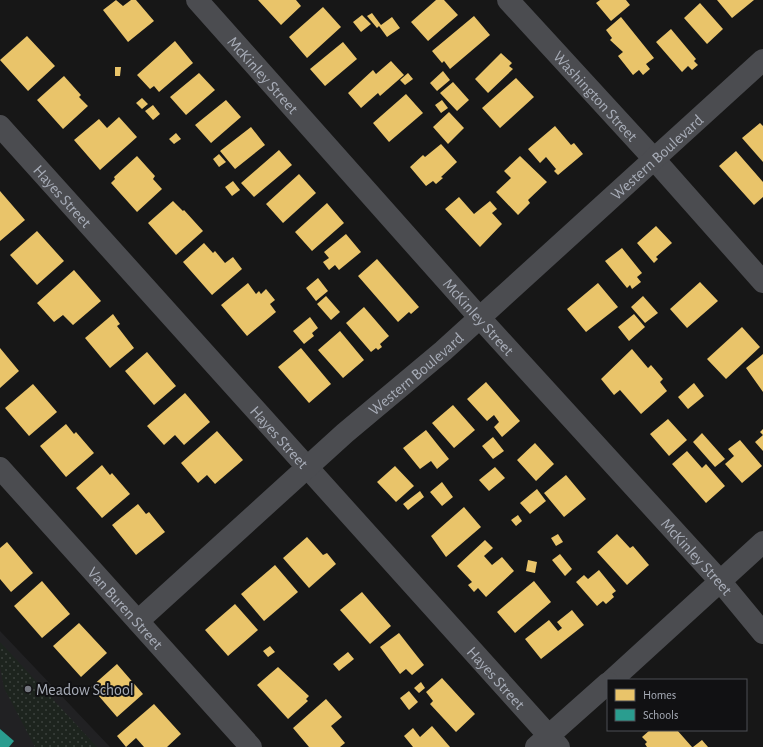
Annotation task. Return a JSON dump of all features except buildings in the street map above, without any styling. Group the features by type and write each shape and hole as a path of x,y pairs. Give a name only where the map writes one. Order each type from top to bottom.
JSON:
{"street":[{"name":"McKinley Street","path":"197,0 479,317 720,581 763,633"},
{"name":"Washington Street","path":"508,0 654,159 763,282"},
{"name":"Western Boulevard","path":"138,621 345,434 443,351 763,60"},
{"name":"Hayes Street","path":"0,126 309,468 548,743"},
{"name":"Van Buren Street","path":"0,468 251,747"},
{"path":"613,679 763,542"},
{"path":"548,743 607,684"}],"shaded area":[{"name":"Meadow School","path":"0,631 110,747 0,747"},
{"name":"Meadow School","path":"0,642 97,747 35,747 4,688 0,666"}],"place":[{"name":"Meadow School","path":"28,689"}]}
